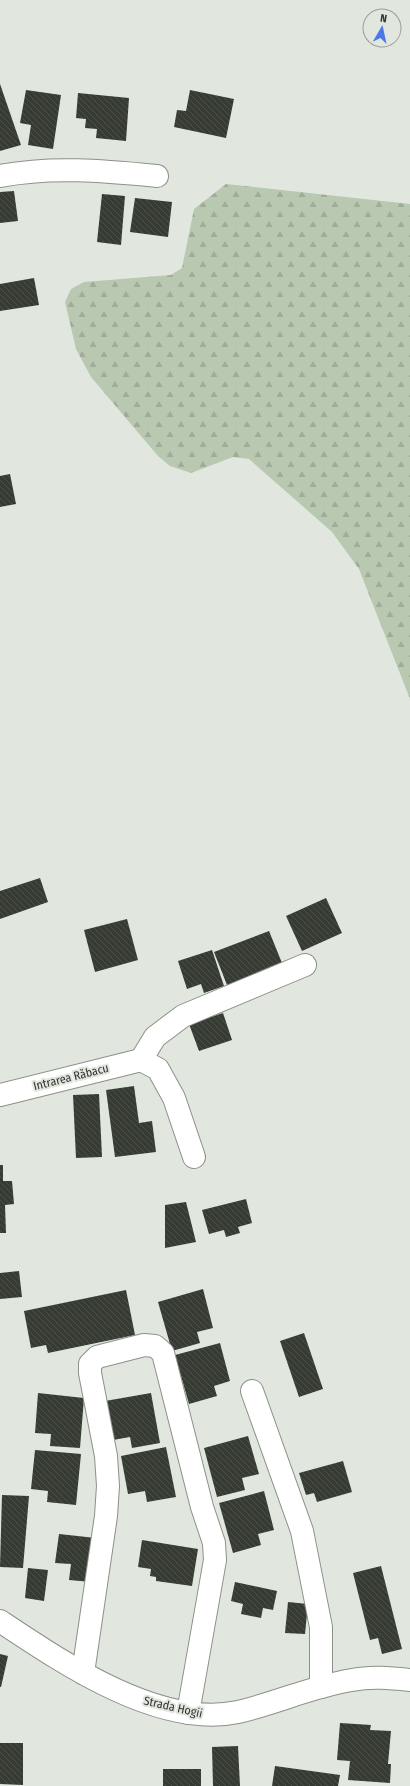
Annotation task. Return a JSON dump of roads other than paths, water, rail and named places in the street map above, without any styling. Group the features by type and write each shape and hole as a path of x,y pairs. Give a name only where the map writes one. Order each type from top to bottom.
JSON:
{"street":[{"path":"0,176 65,170 96,170 157,176"},
{"path":"194,1157 174,1098 158,1069 141,1060 155,1037 183,1016 305,965"},
{"name":"Intrarea Răbacu","path":"0,1095 141,1060"},
{"path":"83,1673 106,1516 108,1486 106,1456 90,1373 90,1364 97,1357 144,1345 156,1346 163,1353 202,1507 214,1543 215,1560 188,1712"},
{"path":"252,1391 302,1531 321,1627 321,1687"},
{"name":"Strada Hogii","path":"0,1621 83,1673 132,1697 156,1706 188,1712 209,1715 236,1712 321,1687 360,1679 380,1678 410,1680"}]}
